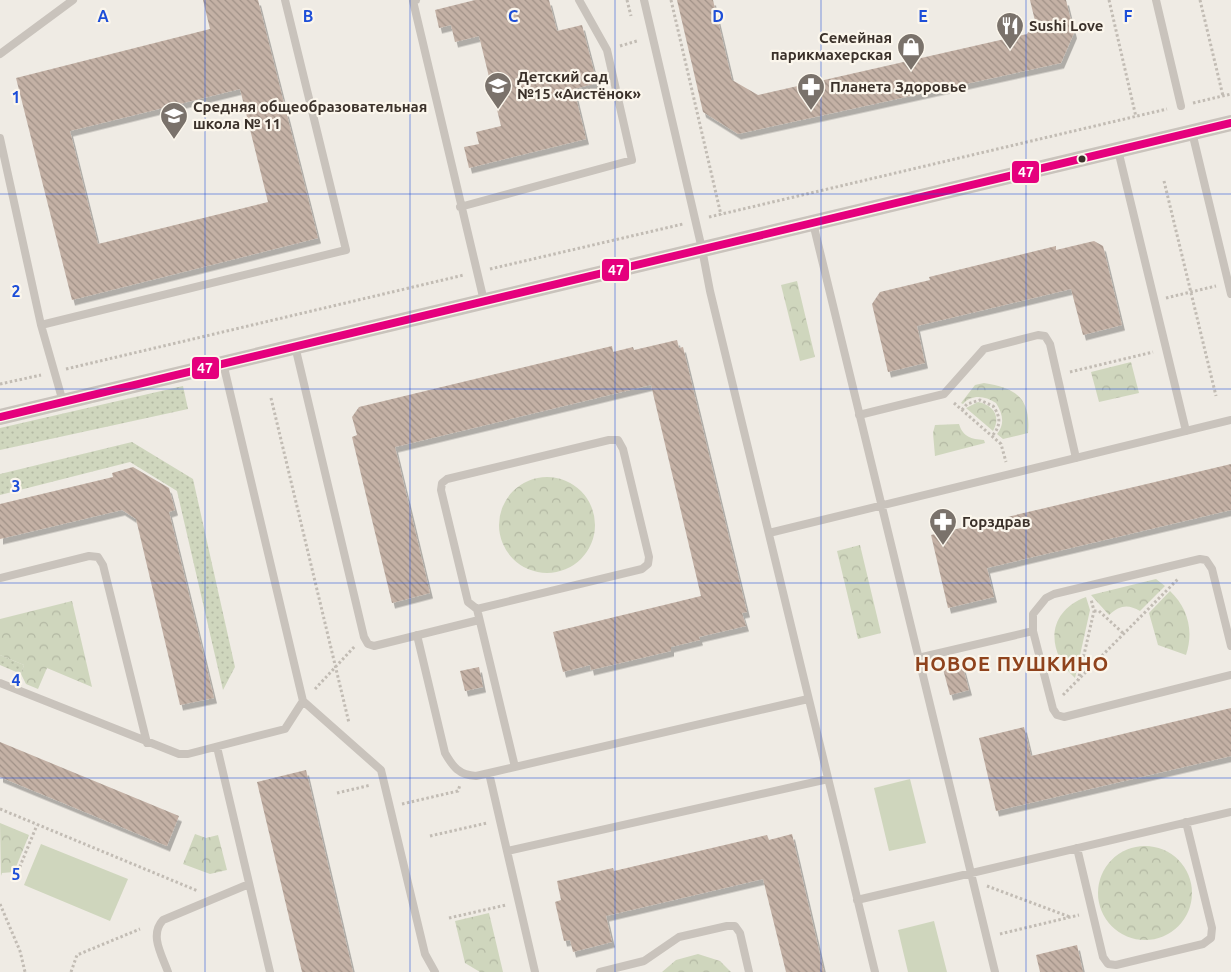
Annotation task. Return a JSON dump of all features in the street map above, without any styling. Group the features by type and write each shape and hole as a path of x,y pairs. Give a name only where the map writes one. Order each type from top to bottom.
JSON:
{"street":[{"path":"0,417 1231,123"}],"lane":[{"path":"0,54 73,0"},
{"path":"41,326 346,250 285,0"},
{"path":"416,0 413,1 460,208 484,301"},
{"path":"460,208 632,160 608,50 580,0"},
{"path":"644,0 696,220 710,292 875,972"},
{"path":"1156,0 1181,106"},
{"path":"1192,132 1231,294"},
{"path":"0,138 41,326 63,402"},
{"path":"1118,150 1186,431"},
{"path":"813,223 995,972"},
{"path":"859,415 944,394 984,349 1038,335 1045,336 1050,344 1076,458"},
{"path":"295,346 364,637 368,644 374,646 479,620"},
{"path":"223,364 303,701 375,763 385,782 425,954 434,972"},
{"path":"769,533 1231,420"},
{"path":"477,609 642,569 648,564 649,557 623,449 618,440 610,440 457,477 442,483 441,490 468,602 477,609 515,767"},
{"path":"0,578 89,556 98,557 103,565 147,743"},
{"path":"1231,646 1212,569 1206,560 1200,559 1054,594 1046,598 1033,614 1033,631 1050,698 1057,715 1064,717 1231,675"},
{"path":"918,658 1033,631"},
{"path":"417,635 446,753 453,767 464,775 489,773 808,699"},
{"path":"0,683 147,743 179,754 188,754 285,730 303,701"},
{"path":"216,747 270,972"},
{"path":"489,773 535,972"},
{"path":"507,851 828,779"},
{"path":"857,900 1231,812"},
{"path":"1076,848 1103,957 1108,964 1116,965 1203,944 1210,938 1212,928 1186,822"},
{"path":"168,972 156,936 157,927 163,920 249,884"},
{"path":"600,972 644,961 679,937 727,926 735,926 740,934 749,972"}],"path":[{"path":"670,0 721,214"},
{"path":"1109,0 1136,117"},
{"path":"1200,0 1223,96"},
{"path":"0,384 1231,94"},
{"path":"1164,181 1216,396"},
{"path":"1154,301 1228,283"},
{"path":"1057,375 1166,349"},
{"path":"944,394 1001,444 1009,474"},
{"path":"271,398 354,745"},
{"path":"962,410 967,404 980,400 993,406 999,418 996,431 992,436"},
{"path":"1050,698 1066,694 1182,574 1179,564"},
{"path":"1078,681 1094,611 1087,586"},
{"path":"1094,611 1099,611 1124,634"},
{"path":"303,701 364,637"},
{"path":"391,807 458,791 464,775"},
{"path":"338,793 385,782"},
{"path":"0,809 198,891"},
{"path":"430,836 500,820"},
{"path":"14,881 37,825"},
{"path":"974,888 986,885 1071,917"},
{"path":"449,918 518,902"},
{"path":"0,904 20,950 25,972"},
{"path":"986,937 1092,912"},
{"path":"71,972 77,954 140,929"}],"green space":[{"path":"797,281 815,357 800,361 781,285"},
{"path":"1131,362 1139,393 1099,402 1091,372"},
{"path":"984,383 1005,388 1019,397 1027,411 1028,433 1003,439 997,434 1000,430 1002,419 996,403 974,397 963,404 961,403 975,385"},
{"path":"183,386 188,409 0,450 0,428"},
{"path":"978,402 988,406 994,412 996,421 993,431 966,408"},
{"path":"959,424 965,435 984,440 985,443 935,456 933,433 935,425"},
{"path":"132,442 193,479 235,667 223,690 177,491 130,462 0,495 0,474"},
{"path":"547,477 565,481 581,491 591,507 595,525 591,543 581,559 565,569 547,573 529,569 513,559 503,543 499,525 503,507 513,491 529,481"},
{"path":"860,545 881,633 858,639 837,551"},
{"path":"1156,579 1165,586 1140,611 1132,607 1120,607 1109,615 1091,595"},
{"path":"1170,591 1181,605 1188,620 1189,637 1186,655 1158,645 1149,613"},
{"path":"1086,597 1090,610 1075,678 1059,656 1055,644 1055,633 1057,622 1063,612"},
{"path":"72,601 92,687 47,668 38,689 26,684 21,674 24,665 0,655 0,619"},
{"path":"0,655 24,665 21,674 0,665"},
{"path":"910,779 926,843 889,851 874,788"},
{"path":"0,823 29,835 14,872 2,873 1,876"},
{"path":"195,834 206,838 218,835 227,870 210,874 183,864"},
{"path":"41,844 128,879 110,921 24,885"},
{"path":"1145,846 1163,849 1178,860 1189,875 1192,893 1189,911 1178,926 1163,937 1145,940 1127,937 1112,926 1101,911 1098,893 1101,875 1112,860 1127,849"},
{"path":"489,913 503,972 480,972 465,963 455,921"},
{"path":"934,921 947,972 908,972 898,930"},
{"path":"698,954 720,961 731,972 662,972 676,960"}],"building":[{"path":"203,0 258,0 318,238 72,300 16,78 210,29","holes":["240,89 268,202 98,244 70,131"]},
{"path":"475,0 549,0 557,31 582,25 597,83 574,89 586,139 469,168 464,147 479,144 476,132 501,126 479,36 455,42 451,25 439,28 435,10"},
{"path":"677,0 713,0 732,80 758,95 1027,34 1035,21 1030,0 1066,0 1074,33 1061,63 738,134 703,112"},
{"path":"1094,241 1103,246 1122,325 1083,335 1071,289 917,326 925,363 888,372 872,304 880,292 930,280 929,277 1056,246 1056,250"},
{"path":"677,340 679,348 683,347 747,612 742,613 746,626 699,637 700,640 671,647 671,651 591,670 590,665 563,672 553,632 701,596 651,385 395,447 430,593 392,603 352,437 357,435 352,417 359,407 612,346 613,352 633,347 634,350"},
{"path":"1231,464 1231,510 987,568 994,597 948,608 931,535"},
{"path":"133,467 169,488 175,510 169,512 214,698 180,705 136,519 122,510 0,539 0,504 113,477 112,473"},
{"path":"962,664 969,690 950,695 943,669"},
{"path":"479,667 483,687 465,691 460,671"},
{"path":"1231,708 1231,756 996,811 979,738 1024,727 1031,756"},
{"path":"0,742 179,816 167,846 0,777"},
{"path":"306,770 353,972 302,972 257,782"},
{"path":"792,834 824,972 786,972 763,879 606,916 612,942 573,952 570,940 564,941 555,902 561,900 557,881 613,868 614,871 767,835 769,840"},
{"path":"1077,945 1083,972 1040,972 1036,955"}],"transit line":[{"name":"47","path":"0,417 1231,123"}],"place":[{"name":"Sushi Love","path":"1010,50"},
{"name":"Семейная парикмахерская","path":"911,71"},
{"name":"Детский сад №15 «Аистёнок»","path":"498,110"},
{"name":"Планета Здоровье","path":"811,111"},
{"name":"Средняя общеобразовательная школа № 11","path":"174,140"},
{"name":"Горздрав","path":"943,546"}],"district":[{"name":"НОВОЕ ПУШКИНО","path":"1012,664"}]}
